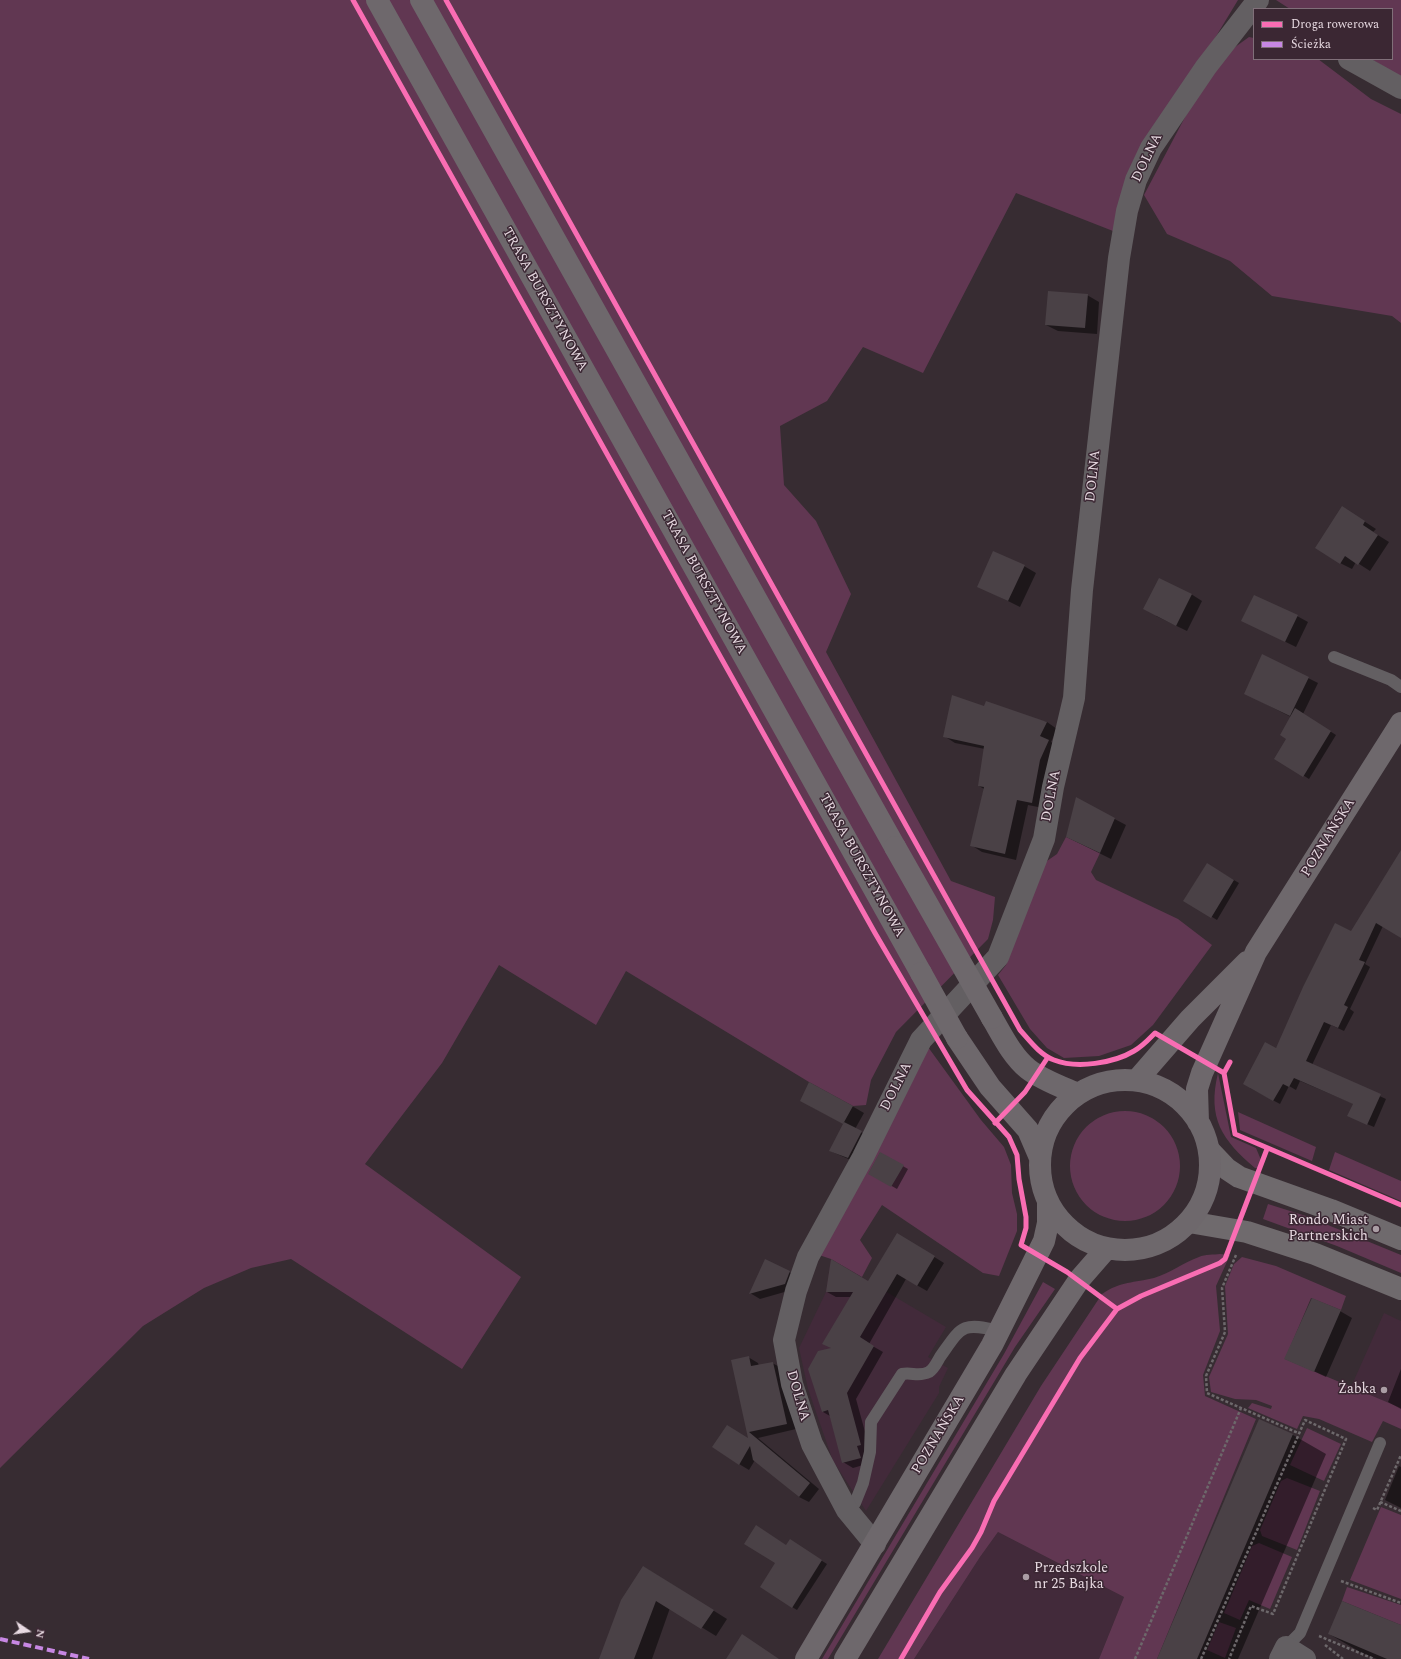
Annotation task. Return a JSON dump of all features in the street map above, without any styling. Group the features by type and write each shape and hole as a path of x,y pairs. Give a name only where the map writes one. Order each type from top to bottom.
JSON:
{"main road":[{"name":"TRASA BURSZTYNOWA","path":"377,0 958,1038 990,1088 1028,1130 1040,1158"},
{"path":"421,0 895,847 1007,1044 1028,1069 1043,1078 1078,1094"},
{"name":"POZNAŃSKA","path":"1198,1122 1197,1089 1202,1073 1256,952 1401,723"},
{"name":"POZNAŃSKA","path":"1136,1080 1190,1018 1256,952"},
{"path":"1136,1080 1151,1084 1178,1098 1198,1122 1209,1150 1209,1181 1198,1209 1189,1222 1165,1241 1151,1247 1136,1250 1106,1249 1084,1240 1066,1227 1048,1202 1040,1173 1042,1142 1048,1128 1066,1103 1078,1094 1106,1082 1136,1080"},
{"path":"1209,1150 1227,1169 1239,1177 1332,1210 1401,1240"},
{"name":"POZNAŃSKA","path":"806,1659 1000,1331 1044,1241 1048,1223 1048,1202"},
{"path":"1189,1222 1247,1232 1315,1254 1401,1289"},
{"path":"845,1659 1016,1374 1079,1280 1106,1249"}],"street":[{"name":"DOLNA","path":"875,1544 847,1510 812,1444 792,1384 784,1340 796,1291 808,1257 863,1157 921,1040 998,957 1044,839 1053,787 1074,698 1082,582 1119,258 1127,211 1136,180 1151,148 1201,73 1258,0 1270,8"},
{"path":"1351,60 1401,88"},
{"path":"1283,1653 1305,1659"}],"lane":[{"path":"1334,657 1391,680 1401,687"},
{"path":"847,1510 855,1502 863,1483 870,1452 871,1422 902,1374 909,1373 920,1376 931,1371 955,1335 968,1326 981,1326 1000,1331"},
{"path":"1283,1653 1300,1633 1380,1443"}],"path":[{"path":"1240,1250 1232,1262 1222,1288 1225,1332 1206,1376 1207,1393 1298,1434"},
{"path":"1135,1659 1241,1408"},
{"path":"1201,1659 1305,1420 1346,1439 1273,1614 1251,1606 1229,1659"},
{"path":"1380,1502 1401,1511"},
{"path":"1340,1581 1401,1603"},
{"path":"1317,1636 1374,1659"}],"shaded area":[{"path":"0,0 1238,0 1212,43 1113,231 1016,193 923,373 863,347 827,401 780,426 784,485 816,521 851,594 826,652 951,881 995,897 993,920 988,939 896,1032 871,1080 866,1105 853,1106 809,1082 626,971 596,1025 499,965 442,1063 365,1164 521,1277 462,1369 291,1259 251,1268 204,1288 143,1326 0,1468"},
{"path":"1276,0 1401,0 1401,77 1373,60 1393,60 1393,8 1288,8"},
{"path":"1249,37 1253,38 1253,60 1319,60 1371,99 1401,114 1401,323 1392,316 1272,296 1230,261 1167,234 1144,195 1193,102 1231,50"},
{"path":"1066,837 1100,853 1091,872 1096,880 1178,919 1212,945 1153,1025 1131,1045 1099,1056 1064,1058 1047,1048 1030,1029 998,975 1006,965 1044,863 1057,854"},
{"path":"928,1047 981,1120 1004,1147 1011,1165 1012,1193 1017,1214 1017,1231 999,1276 983,1273 882,1205 860,1240 872,1258 862,1277 831,1259 819,1255"},
{"path":"1218,1073 1231,1137 1256,1148 1261,1160 1258,1168 1255,1168 1243,1158 1226,1138 1220,1127 1214,1103"},
{"path":"1125,1111 1146,1115 1164,1127 1176,1145 1180,1166 1176,1187 1164,1205 1146,1217 1125,1221 1104,1217 1086,1205 1074,1187 1070,1166 1074,1145 1086,1127 1104,1115"},
{"path":"1238,1112 1316,1147 1312,1161 1240,1130"},
{"path":"1335,1152 1401,1181 1401,1201 1329,1170"},
{"path":"1268,1204 1306,1216 1401,1255 1401,1273 1337,1246 1263,1219"},
{"path":"1220,1254 1230,1255 1216,1286 1220,1331 1203,1375 1205,1396 1256,1419 1157,1659 1099,1659 1124,1597 998,1532 980,1557 914,1659 878,1659 1041,1386 1102,1294 1115,1287 1160,1276 1201,1256"},
{"path":"1242,1257 1276,1266 1346,1296 1341,1310 1311,1298 1285,1359 1401,1408 1401,1429 1383,1421 1372,1442 1319,1419 1303,1416 1297,1429 1248,1408 1252,1403 1271,1409 1272,1406 1256,1400 1235,1399 1211,1392 1209,1377 1228,1334 1225,1286 1234,1264"},
{"path":"831,1259 946,1327 928,1357 948,1368 939,1387 939,1393 866,1511 833,1461 808,1389 799,1348 826,1292"},
{"path":"1043,1282 1055,1289 1015,1347 828,1659 822,1659 1004,1354"},
{"path":"1384,1313 1401,1321 1401,1408 1351,1387"},
{"path":"1307,1428 1341,1444 1324,1481 1290,1465"},
{"path":"1287,1478 1320,1491 1297,1550 1262,1536 1260,1530 1281,1481"},
{"path":"1381,1507 1401,1515 1401,1599 1350,1580"},
{"name":"Przedszkole nr 25 Bajka","path":"998,1532 1124,1597 1099,1659 914,1659 980,1557"},
{"path":"1259,1543 1292,1557 1270,1609 1249,1600 1240,1620 1224,1613 1252,1546"},
{"path":"1347,1587 1401,1605 1401,1625 1342,1601"},
{"path":"1219,1622 1236,1628 1225,1658 1207,1650"}],"building":[{"path":"1048,291 1088,294 1085,328 1045,325"},
{"path":"1342,506 1365,521 1363,525 1378,535 1358,565 1345,556 1340,564 1315,548"},
{"path":"993,551 1025,565 1008,601 977,587"},
{"path":"1159,578 1192,594 1176,626 1143,609"},
{"path":"1254,595 1298,615 1285,642 1241,621"},
{"path":"1262,654 1309,677 1290,716 1244,694"},
{"path":"952,695 984,706 986,701 1047,722 1040,736 1049,740 1040,760 1032,803 1017,800 1005,854 970,846 984,787 978,786 984,746 943,737"},
{"path":"1295,708 1331,731 1303,777 1274,759 1286,739 1280,735"},
{"path":"1076,797 1115,818 1100,853 1066,837"},
{"path":"1401,850 1401,938 1376,923 1359,960 1365,962 1344,1005 1348,1007 1338,1028 1324,1022 1306,1061 1381,1094 1367,1125 1347,1116 1353,1104 1294,1078 1289,1087 1283,1084 1273,1101 1243,1084 1265,1042 1276,1048 1303,987 1335,923 1351,931"},
{"path":"1207,863 1234,880 1211,918 1183,901"},
{"path":"809,1082 853,1106 843,1124 800,1101"},
{"path":"844,1122 862,1131 848,1158 829,1151"},
{"path":"880,1152 904,1165 891,1187 868,1174"},
{"path":"897,1233 935,1256 917,1286 897,1274 860,1337 874,1346 847,1393 861,1445 857,1446 861,1458 842,1463 828,1410 822,1412 808,1369 818,1351 831,1348 822,1344 853,1292 826,1292 831,1259 868,1281"},
{"path":"765,1259 790,1271 785,1284 749,1294"},
{"path":"1312,1298 1341,1310 1314,1372 1284,1359"},
{"path":"749,1356 751,1366 773,1362 787,1424 749,1432 810,1483 799,1497 753,1460 750,1446 739,1465 712,1447 727,1425 748,1438 731,1360"},
{"path":"1259,1419 1293,1434 1197,1659 1157,1659"},
{"path":"756,1525 786,1545 790,1539 822,1560 792,1608 760,1587 775,1563 744,1544"},
{"path":"643,1566 714,1610 701,1629 656,1601 634,1659 599,1659 621,1600"},
{"path":"1342,1601 1401,1625 1401,1659 1387,1659 1328,1634"},
{"path":"742,1634 779,1659 726,1659"}],"marked path":[{"path":"0,1639 89,1659"}],"cycle path":[{"path":"353,0 875,933 967,1090 1009,1137 1017,1155 1019,1179 1026,1217 1026,1228 1021,1245 1067,1272 1117,1309"},
{"path":"446,0 1020,1030 1044,1055 1063,1063 1073,1064 1095,1063 1116,1059 1134,1051 1155,1033 1224,1073"},
{"path":"995,1123 1025,1092 1048,1057"},
{"path":"1230,1062 1224,1073 1235,1134 1401,1205"},
{"path":"901,1659 940,1592 972,1548 981,1532 994,1501 1080,1358 1117,1309 1141,1296 1220,1263 1225,1259 1267,1149"}],"place":[{"name":"Rondo Miast Partnerskich","path":"1376,1229"},
{"name":"Żabka","path":"1384,1390"},
{"name":"Przedszkole nr 25 Bajka","path":"1026,1577"}]}
